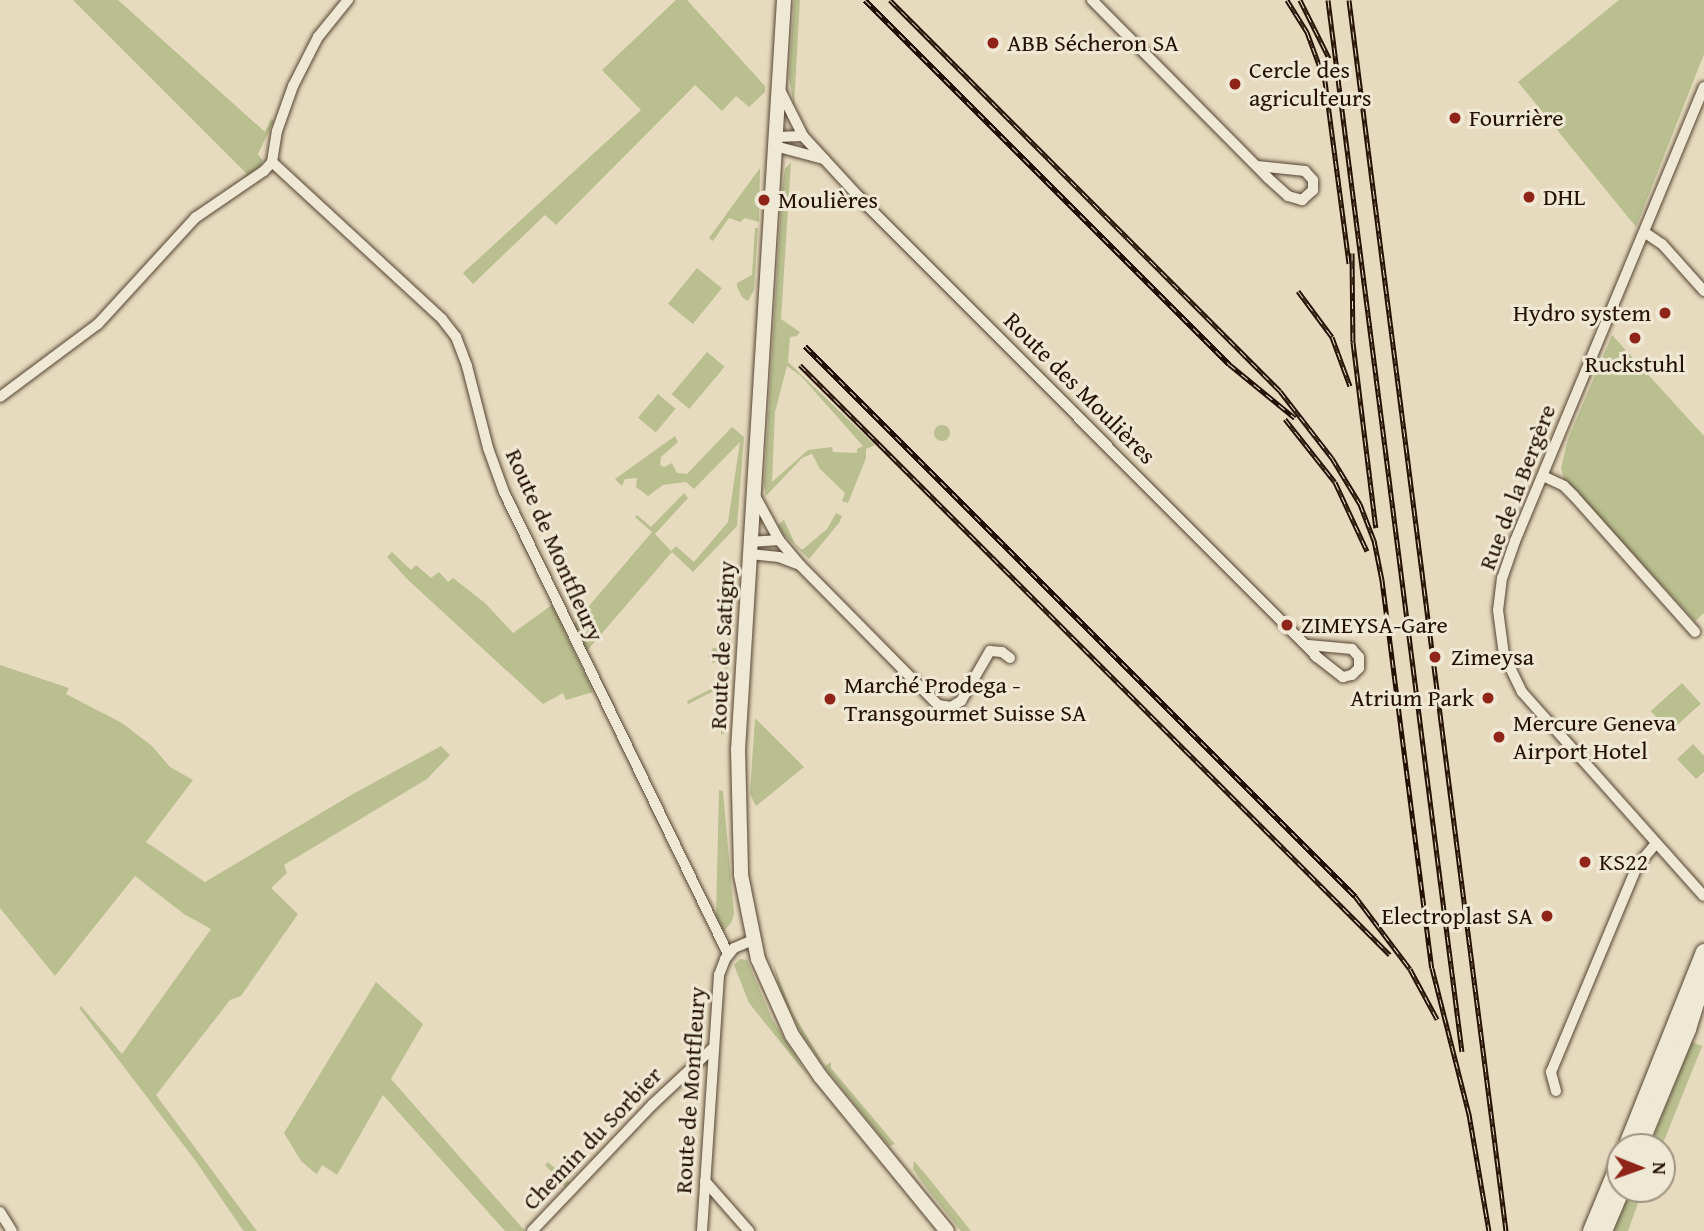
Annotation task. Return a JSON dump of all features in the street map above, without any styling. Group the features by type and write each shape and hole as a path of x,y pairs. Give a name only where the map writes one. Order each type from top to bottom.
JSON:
{"main road":[{"path":"1632,1133 1704,952"},
{"path":"1645,1133 1688,1028 1704,978"},
{"path":"1591,1231 1606,1195"},
{"path":"1604,1231 1616,1203"}],"street":[{"path":"0,397 98,324 188,224 264,171 272,162 277,131 293,86 318,37 348,0"},
{"name":"Route de Satigny","path":"784,0 737,785 741,876 753,940 774,1001 800,1048 947,1231"},
{"path":"1093,0 1257,166 1295,200 1307,198 1313,190 1313,180 1305,171 1257,166"},
{"path":"776,141 803,136 779,88"},
{"name":"Rue de la Bergère","path":"1704,88 1502,578 1498,610 1504,655 1514,678 1531,704 1704,896"},
{"name":"Route des Moulières","path":"803,136 824,159 1308,645 1339,675 1350,676 1359,668 1359,657 1352,649 1308,645"},
{"path":"776,141 824,159"},
{"name":"Route de Montfleury","path":"272,162 442,319 456,337 467,366 488,448 504,492 729,954 718,982 702,1231"},
{"path":"1644,233 1662,244 1704,291"},
{"path":"1543,476 1569,491 1695,632"},
{"path":"753,494 779,540 800,565 852,621 943,708 961,701 990,651 1002,652 1010,658"},
{"path":"750,548 779,540"},
{"path":"750,548 800,565"},
{"path":"1556,1091 1551,1072 1637,866 1656,843"},
{"path":"729,954 737,946 753,940"},
{"name":"Chemin du Sorbier","path":"532,1231 644,1113 714,1047"},
{"path":"705,1181 749,1231"},
{"path":"0,1212 12,1231"}],"green space":[{"path":"73,0 118,0 265,132 271,119 274,121 258,154 263,161 259,168 243,180 247,174"},
{"path":"676,0 687,0 765,86 765,92 749,107 736,96 722,111 695,85 556,225 545,215 473,284 463,273 641,110 602,70"},
{"path":"794,0 800,0 794,106 789,78"},
{"path":"1619,0 1704,0 1704,54 1636,227 1518,82"},
{"path":"791,162 781,319 800,332 797,336 790,337 788,362 875,445 866,449 866,458 848,503 842,501 845,493 820,469 812,454 802,458 766,496 764,486 785,169","holes":["787,366 801,376 863,446 857,449 857,453 833,452 832,447 808,450 772,482 775,412"]},
{"path":"760,168 759,222 745,218 740,222 729,218 713,241 709,238"},
{"path":"755,228 758,228 754,290 748,301 742,297 737,283 752,275"},
{"path":"697,268 722,288 693,324 668,304"},
{"path":"1612,335 1704,436 1704,613 1695,621 1564,479 1561,468 1568,439"},
{"path":"707,352 725,367 689,409 672,394"},
{"path":"658,394 676,409 656,433 638,418"},
{"path":"942,425 948,427 948,439 942,441 936,439 934,433 936,427"},
{"path":"732,427 744,437 737,526 693,572 672,552 585,653 572,626 652,532 635,517 637,515 651,527 684,493 688,498 655,534 671,551 676,546 694,562 728,522 740,442 694,489 686,482 663,485 648,496 636,487 637,478 625,479 622,486 615,479 675,436 678,442 661,457 660,465 664,467 672,463 677,473 687,474"},
{"path":"836,513 842,516 839,523 809,559 783,534 778,525 784,520 795,544 802,550 827,529"},
{"path":"392,552 411,570 416,565 431,578 439,572 448,582 453,578 485,603 513,633 552,605 593,692 566,700 563,693 543,704 407,579 387,557"},
{"path":"731,611 726,675 722,660 713,663 708,656 713,648 727,646"},
{"path":"0,665 69,688 66,694 122,723 152,746 170,767 193,780 146,842 205,882 353,794 441,746 450,755 427,779 284,865 287,873 271,888 298,914 241,996 230,1000 156,1095 257,1231 244,1231 240,1226 195,1160 79,1008 81,1006 122,1054 211,929 184,914 135,876 55,976 0,908"},
{"path":"727,681 724,734 721,734 722,687 688,704 687,701"},
{"path":"1682,683 1701,704 1670,732 1651,711"},
{"path":"755,718 804,767 756,806 750,794"},
{"path":"1693,744 1704,756 1704,772 1696,779 1677,759"},
{"path":"719,790 723,791 734,914 731,923 723,932 716,916"},
{"path":"740,959 747,960 772,1019 807,1075 749,1003 734,965"},
{"path":"773,963 792,1012 825,1066 831,1062 831,1068 895,1144 889,1146 827,1070 803,1036 780,991"},
{"path":"376,982 423,1024 391,1079 525,1231 505,1231 383,1095 337,1175 322,1165 317,1174 315,1173 301,1161 284,1133"},
{"path":"1692,1042 1702,1046 1667,1133 1655,1133"},
{"path":"914,1161 971,1231 961,1231 913,1169"},
{"path":"548,1162 570,1183 565,1187 545,1165"},
{"path":"1625,1203 1638,1203 1628,1231 1614,1231"}],"railway":[{"path":"865,0 1229,364 1295,418"},
{"path":"890,0 1280,391 1332,458 1360,504 1374,540 1382,580 1432,968 1469,1114 1489,1231"},
{"path":"1287,0 1307,32 1325,81 1349,263"},
{"path":"1300,0 1329,58"},
{"path":"1328,0 1462,1052"},
{"path":"1349,0 1506,1231"},
{"path":"1352,253 1353,342 1376,528"},
{"path":"1298,291 1332,337 1350,386"},
{"path":"805,346 1355,896 1410,969 1437,1019"},
{"path":"800,365 1390,955"},
{"path":"1285,419 1335,482 1367,551"}],"place":[{"name":"ABB Sécheron SA","path":"993,43"},
{"name":"Cercle des agriculteurs","path":"1235,84"},
{"name":"Fourrière","path":"1455,118"},
{"name":"DHL","path":"1529,197"},
{"name":"Moulières","path":"764,200"},
{"name":"Hydro system","path":"1665,313"},
{"name":"Ruckstuhl","path":"1635,338"},
{"name":"ZIMEYSA-Gare","path":"1287,625"},
{"name":"Zimeysa","path":"1435,657"},
{"name":"Atrium Park","path":"1488,698"},
{"name":"Marché Prodega - Transgourmet Suisse SA","path":"830,699"},
{"name":"Mercure Geneva Airport Hotel","path":"1499,737"},
{"name":"KS22","path":"1585,862"},
{"name":"Electroplast SA","path":"1547,916"}]}
